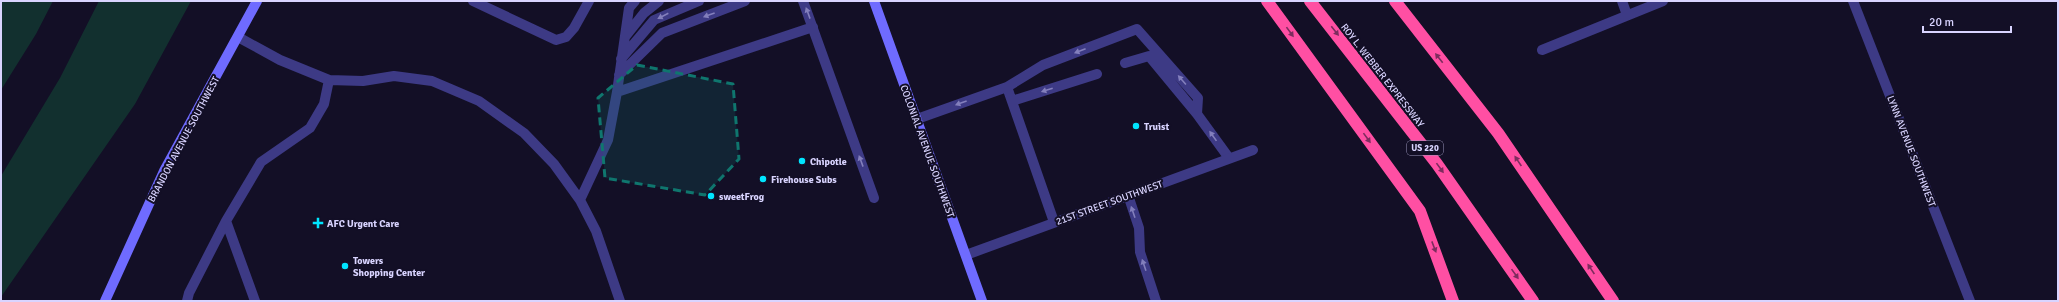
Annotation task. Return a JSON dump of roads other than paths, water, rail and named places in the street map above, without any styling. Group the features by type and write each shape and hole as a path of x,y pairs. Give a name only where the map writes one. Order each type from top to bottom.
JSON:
{"highway":[{"path":"1267,1 1420,211 1453,301"},
{"name":"ROY L. WEBBER EXPRESSWAY","path":"1310,1 1437,164 1533,301"},
{"path":"1395,1 1498,133 1613,301"}],"main road":[{"name":"BRANDON AVENUE SOUTHWEST","path":"105,301 164,172 257,1"},
{"name":"COLONIAL AVENUE SOUTHWEST","path":"874,1 982,301"}],"street":[{"path":"473,1 556,40 566,38 589,1"},
{"path":"580,200 608,140 617,92 629,8 635,1"},
{"path":"624,38 644,13 659,1"},
{"path":"621,59 654,20 699,1"},
{"path":"619,75 662,33 746,1"},
{"path":"803,1 874,198"},
{"path":"1622,1 1627,15"},
{"path":"1542,50 1663,1"},
{"name":"LYNN AVENUE SOUTHWEST","path":"1853,1 1970,301"},
{"path":"617,92 813,27"},
{"path":"917,119 1007,87 1043,66 1137,29 1198,98 1197,114"},
{"path":"238,37 280,60 328,80 363,80 394,76 432,81 479,101 524,133 554,164 580,200 596,231 620,301"},
{"path":"1125,63 1149,56 1197,114 1229,158"},
{"path":"1012,101 1097,74"},
{"path":"187,301 189,292 226,221 261,162 310,128 324,104 328,80"},
{"path":"1007,87 1054,222"},
{"name":"21ST STREET SOUTHWEST","path":"966,254 1253,150"},
{"path":"1128,195 1139,228 1140,252 1156,301"},
{"path":"226,221 255,301"}],"place":[{"name":"Truist","path":"1136,126"},
{"name":"Chipotle","path":"802,161"},
{"name":"Firehouse Subs","path":"763,179"},
{"name":"sweetFrog","path":"711,196"},
{"name":"AFC Urgent Care","path":"318,223"},
{"name":"Towers Shopping Center","path":"345,266"}]}
